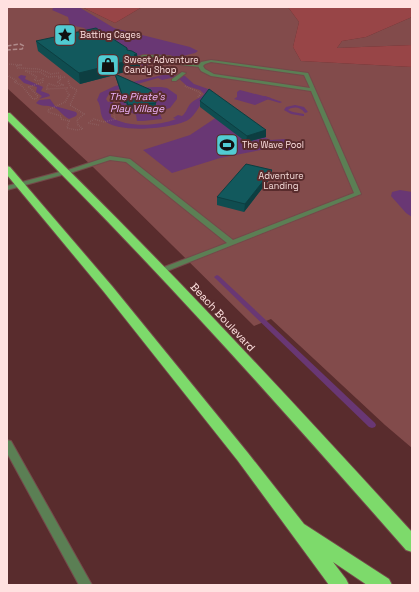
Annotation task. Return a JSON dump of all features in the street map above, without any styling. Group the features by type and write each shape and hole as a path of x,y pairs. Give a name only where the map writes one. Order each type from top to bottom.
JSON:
{"highway":[{"name":"Beach Boulevard","path":"7,115 67,172 162,271 300,418 412,544"},
{"path":"7,169 128,314 243,457 340,585"},
{"path":"295,526 383,585"}],"street":[{"path":"130,59 151,56 170,57 182,64 200,66 203,63 211,61 306,74 358,194 162,271"},
{"path":"200,66 203,70 213,75 313,90"},
{"path":"174,80 184,73"},
{"path":"7,188 67,172 110,158 128,160 232,243"},
{"path":"7,444 86,585"}],"path":[{"path":"7,64 21,65 17,66 18,68 22,69 44,69 51,74 59,73"},
{"path":"7,75 17,81 14,82 21,85 33,99 36,99 38,96 29,87 42,82 43,79 38,81 34,80 38,77 26,71 35,73 40,72 48,77 64,76 59,78 61,80 57,82 63,85 56,86 49,84 47,89 53,90 60,87 67,88 66,90 69,95 65,102 48,110 48,112 61,116 62,120 69,121 67,128 77,130 83,129 78,125 76,120 84,114 80,109 73,108 70,105 77,90 71,87 68,81 69,80"},
{"path":"182,84 200,93 201,95 198,97"},
{"path":"99,125 88,123 94,119 105,122 115,119 114,115"}],"green space":[{"name":"Adventure Landing","path":"7,7 82,7 115,23 142,7 288,7 299,22 293,47 301,61 412,67 412,448 385,425 271,319 254,326 91,165 7,88"},
{"path":"412,17 412,45 337,48 342,41 366,37"}],"shaded area":[{"path":"82,7 142,7 115,23"},
{"path":"288,7 412,7 412,17 366,37 342,41 337,48 412,45 412,67 301,61 293,47 299,22"}],"water":[{"path":"54,7 79,7 114,28 190,47 198,51 143,66 84,28 70,25 68,17 52,10"},
{"path":"167,74 185,76 194,84 211,90 212,93 188,120 158,128 132,129 111,124 104,120 102,115 100,105 97,100 100,93 115,86","holes":["158,78 162,80 178,78 187,86 200,90 204,94 194,100 182,116 178,115 173,118 176,119 161,123 143,125 134,124 118,121 111,117 110,104 114,104 112,101 108,102 106,99 110,92"]},
{"path":"21,75 26,76 25,79 43,87 41,91 49,94 50,96 39,99 42,96 36,92 37,87 24,83 18,77"},
{"name":"The Pirate's Play Village","path":"138,88 167,88 177,95 177,99 170,108 159,111 162,119 137,121 136,115 128,111 120,111 120,101 117,95 121,92"},
{"path":"240,90 271,98 255,105 234,99 237,97 237,92"},
{"path":"50,99 55,106 76,112 76,116 69,119 51,106 36,103 39,100"},
{"name":"The Wave Pool","path":"217,117 271,140 285,139 295,143 296,146 289,150 276,147 220,158 172,173 143,150 190,135"},
{"path":"400,190 412,192 412,217 406,213 391,196 392,192"}],"building":[{"path":"96,28 127,48 127,50 137,54 134,55 140,58 79,73 36,41"},
{"path":"115,74 151,90 156,103 128,105 126,99 124,100"},
{"path":"209,89 266,130 247,136 200,101"},
{"path":"246,164 272,170 245,204 217,197"}],"waterway":[{"path":"264,97 280,102"},
{"path":"303,115 286,110 287,108 298,106 306,112"},
{"path":"217,277 372,425"}],"railway":[{"path":"7,46 20,44 24,46 22,49 7,50"}],"place":[{"name":"Batting Cages","path":"65,35"},
{"name":"Sweet Adventure Candy Shop","path":"108,65"},
{"name":"The Wave Pool","path":"227,145"}]}
